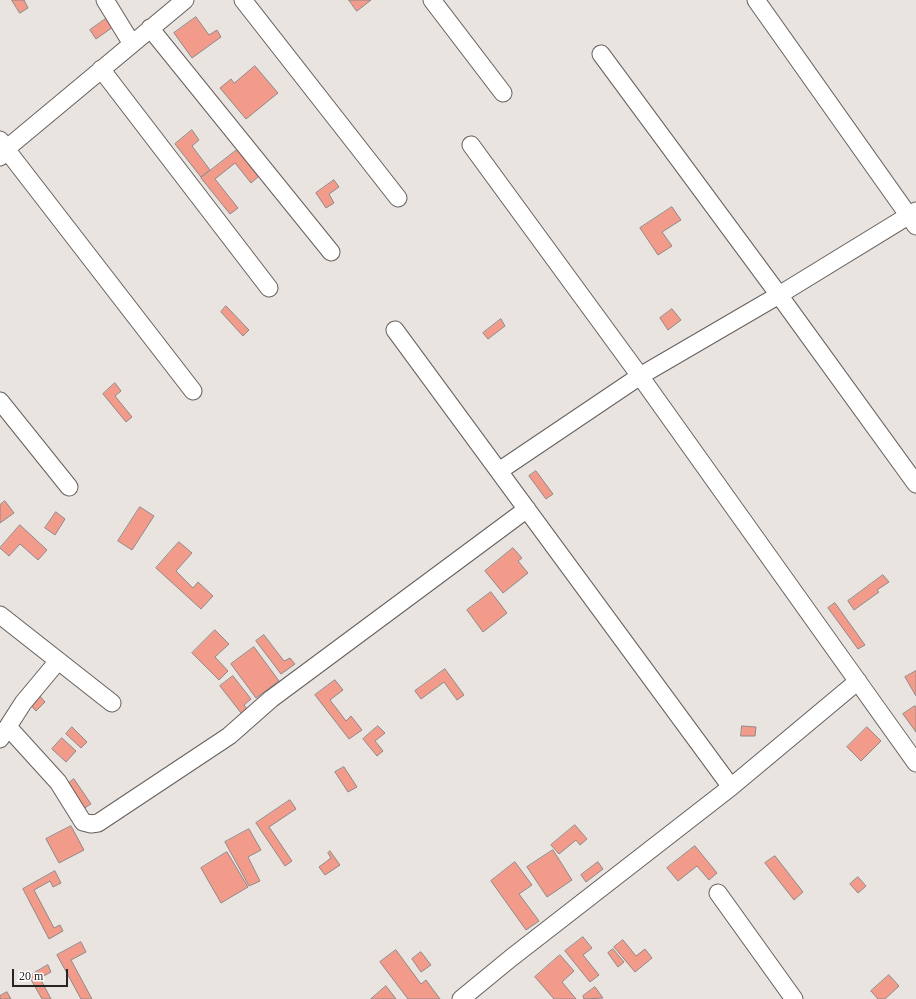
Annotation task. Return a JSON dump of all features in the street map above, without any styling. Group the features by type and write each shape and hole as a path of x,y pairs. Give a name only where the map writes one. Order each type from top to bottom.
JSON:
{"street":[{"path":"105,0 132,44"},
{"path":"185,0 2,149 192,391"},
{"path":"243,0 398,198"},
{"path":"432,0 504,93"},
{"path":"499,471 640,376 913,218 756,0"},
{"path":"150,28 331,252"},
{"path":"601,54 916,484"},
{"path":"101,69 270,288"},
{"path":"472,145 640,376 916,763"},
{"path":"395,330 731,787"},
{"path":"0,401 69,487"},
{"path":"58,661 23,704 4,733 58,782 83,822 91,824 98,823 230,736 271,699 527,509"},
{"path":"0,615 112,703"},
{"path":"461,999 511,958 731,787 858,680"},
{"path":"718,893 794,999"}],"building":[{"path":"12,0 24,0 28,8 20,13"},
{"path":"349,0 371,0 357,11"},
{"path":"196,17 209,35 217,30 221,37 192,58 174,33"},
{"path":"107,18 113,27 96,39 90,30"},
{"path":"255,66 278,93 246,119 220,88 231,79 234,83"},
{"path":"192,130 199,140 192,146 210,170 201,177 175,144"},
{"path":"238,149 259,176 251,183 235,163 215,179 238,208 230,214 201,178"},
{"path":"334,180 339,187 329,194 334,203 326,208 316,193"},
{"path":"672,207 681,220 662,232 672,246 658,255 640,228"},
{"path":"226,306 249,330 243,336 221,312"},
{"path":"672,309 681,320 668,330 660,318"},
{"path":"501,319 505,326 488,339 483,333"},
{"path":"115,383 121,391 115,396 132,417 126,422 103,394"},
{"path":"536,471 553,494 546,499 529,476"},
{"path":"5,501 14,513 0,523 0,505"},
{"path":"140,507 154,516 132,550 118,541"},
{"path":"56,512 65,519 55,535 45,528"},
{"path":"20,525 47,550 38,560 20,544 9,556 0,548"},
{"path":"179,542 192,553 176,571 193,588 198,582 213,596 201,609 156,568"},
{"path":"513,548 522,558 518,561 528,573 503,593 485,571"},
{"path":"883,575 889,582 877,590 879,592 854,610 848,601"},
{"path":"491,592 507,613 483,632 467,610"},
{"path":"835,603 865,645 858,649 828,608"},
{"path":"215,630 229,644 215,657 228,671 219,680 192,653"},
{"path":"264,635 284,661 290,658 295,664 281,674 256,641"},
{"path":"254,647 279,681 256,698 231,664"},
{"path":"445,669 464,695 457,700 444,682 421,699 415,691"},
{"path":"916,671 916,696 905,677"},
{"path":"233,676 251,699 244,705 250,713 245,718 220,686"},
{"path":"335,680 343,690 330,700 346,721 351,716 362,730 349,739 315,695"},
{"path":"39,695 45,702 36,711 29,703"},
{"path":"915,706 916,708 916,732 903,714"},
{"path":"378,726 385,733 375,741 383,751 377,756 363,739"},
{"path":"742,726 756,727 755,736 741,736"},
{"path":"72,727 87,742 81,748 66,734"},
{"path":"867,727 881,741 861,761 847,747"},
{"path":"62,738 76,751 66,762 52,749"},
{"path":"344,767 357,787 348,792 335,772"},
{"path":"74,779 91,804 83,809 66,785"},
{"path":"290,800 296,809 269,827 292,861 285,866 256,823"},
{"path":"575,825 587,839 580,845 576,840 559,854 551,845"},
{"path":"71,826 84,850 59,863 46,839"},
{"path":"249,829 261,850 248,857 260,881 249,886 225,842"},
{"path":"695,846 717,873 709,880 697,866 678,881 667,868"},
{"path":"553,850 572,880 547,897 527,867"},
{"path":"330,851 340,865 325,875 319,867 331,858 328,853"},
{"path":"227,852 248,887 221,903 201,868"},
{"path":"775,856 803,892 794,900 765,863"},
{"path":"515,862 532,885 519,894 539,921 526,930 491,881"},
{"path":"598,862 603,869 586,882 581,875"},
{"path":"55,871 61,883 53,887 50,881 34,890 54,928 60,925 63,931 49,939 23,889"},
{"path":"858,877 866,886 858,893 850,884"},
{"path":"583,937 592,948 583,955 599,975 590,982 565,951"},
{"path":"623,940 636,956 645,949 652,958 635,972 614,947"},
{"path":"81,942 86,952 71,960 92,999 81,999 57,955"},
{"path":"613,949 624,962 618,967 608,953"},
{"path":"396,950 421,984 426,980 440,999 408,999 380,962"},
{"path":"421,952 431,965 421,972 412,959"},
{"path":"560,955 574,971 562,982 576,999 554,999 535,977"},
{"path":"48,965 51,972 40,978 51,999 42,999 29,976"},
{"path":"889,975 899,986 885,999 878,999 871,991"},
{"path":"386,986 396,999 371,999"},
{"path":"595,987 603,998 584,999 583,996"},
{"path":"7,992 11,999 0,999 0,996"}]}
